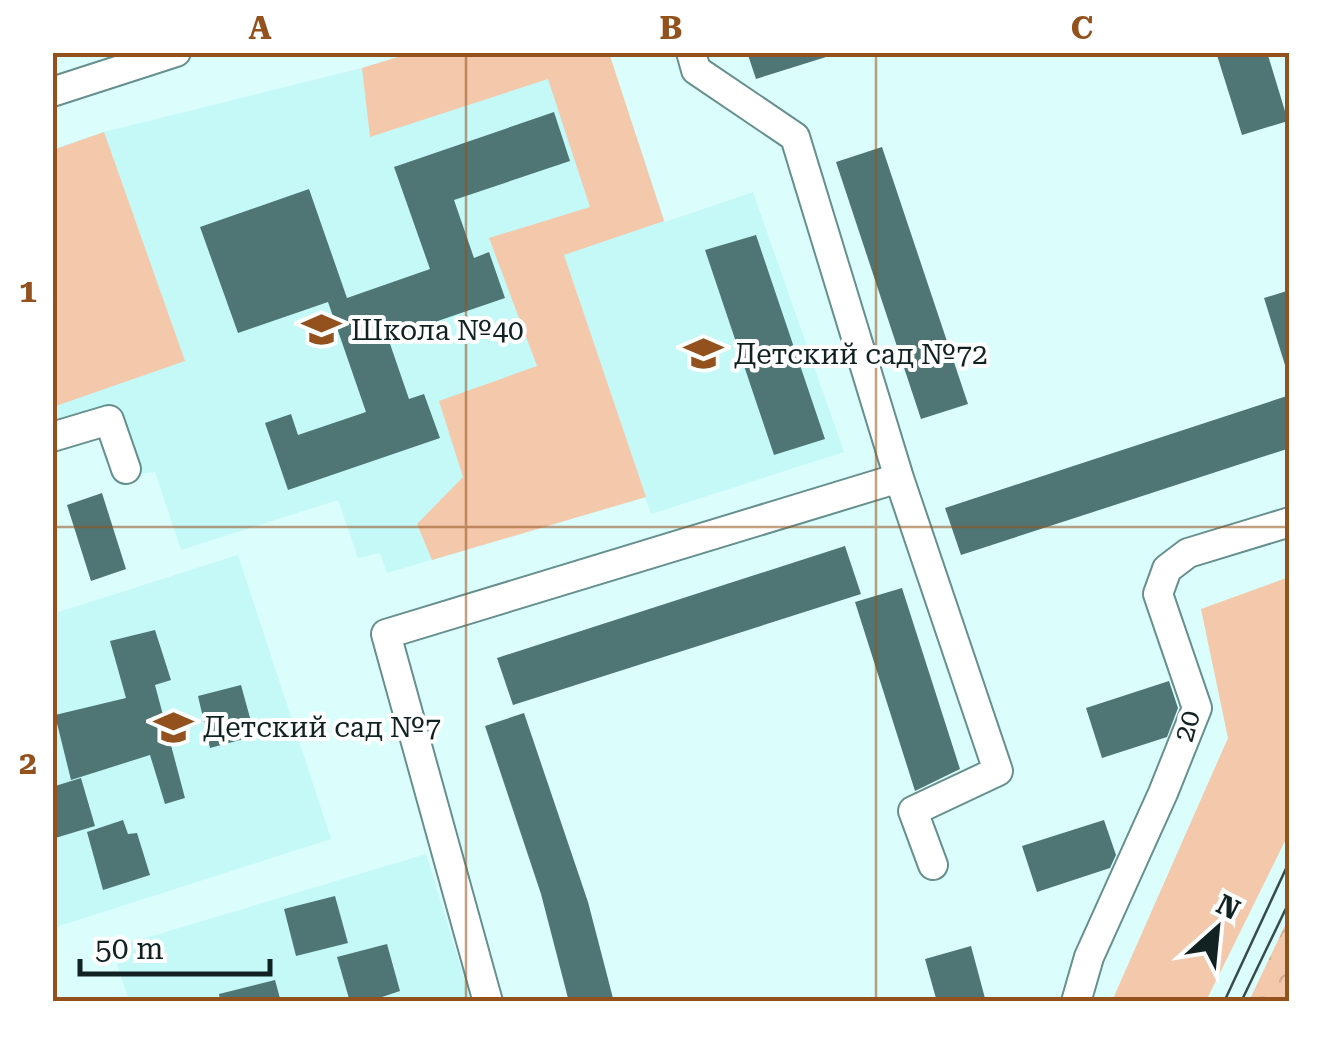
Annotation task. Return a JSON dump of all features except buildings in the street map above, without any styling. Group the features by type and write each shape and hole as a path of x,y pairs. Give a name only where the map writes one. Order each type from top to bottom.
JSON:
{"street":[{"path":"52,92 176,52"},
{"path":"691,52 696,70 795,136 899,478 998,771 913,811 933,865"},
{"path":"52,437 108,420 126,469"},
{"path":"488,1002 386,634 899,478"},
{"name":"20","path":"1076,1002 1089,957 1198,708 1158,594 1167,569 1188,553 1290,522"}],"shaded area":[{"name":"Школа №40","path":"411,53 609,53 665,222 753,192 844,452 651,514 645,497 387,573 380,553 358,558 338,500 181,550 155,472 140,474 120,406 53,420 52,150 104,132"},
{"name":"Детский сад №7","path":"238,555 331,839 53,928 52,614"},
{"path":"426,854 471,1001 129,1001 112,948"}],"green space":[{"path":"411,53 609,53 664,221 564,255 646,497 432,560 417,524 463,477 439,401 537,366 489,238 590,207 548,79 370,137 362,68"},
{"path":"104,132 185,361 53,407 53,150"},
{"path":"1289,577 1289,833 1206,1001 1112,1001 1228,738 1201,609"},
{"path":"1289,917 1289,1001 1249,1001"}],"tram line":[{"path":"1224,1002 1290,860"},
{"path":"1241,1002 1290,900"}],"place":[{"name":"Школа №40","path":"321,330"},
{"name":"Детский сад №72","path":"704,354"},
{"name":"Детский сад №7","path":"173,727"}]}
